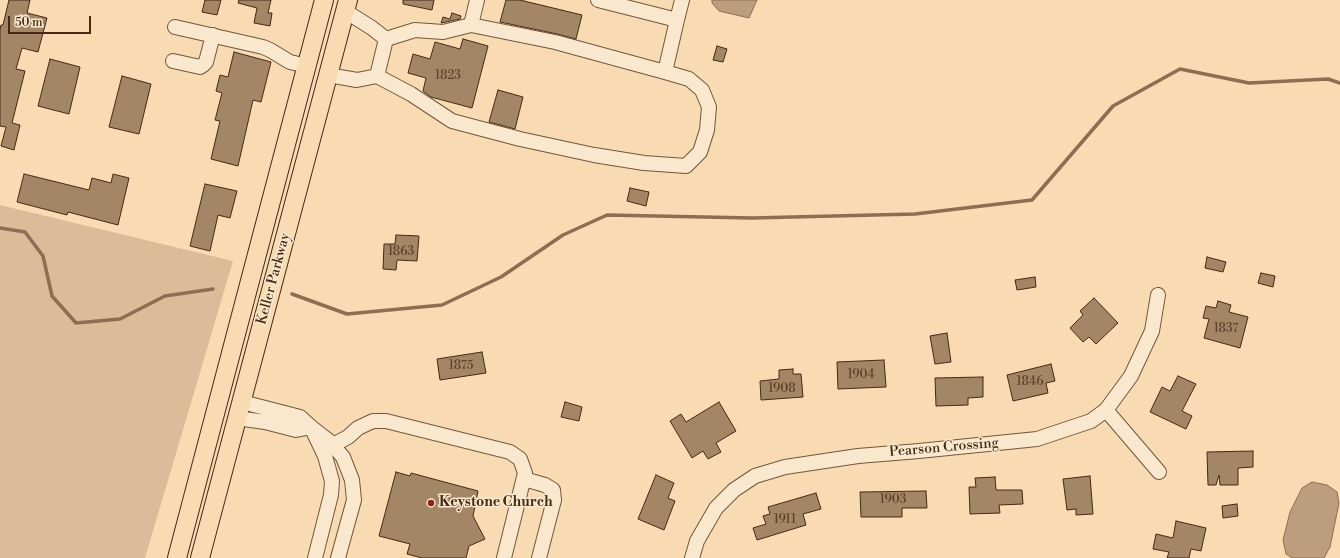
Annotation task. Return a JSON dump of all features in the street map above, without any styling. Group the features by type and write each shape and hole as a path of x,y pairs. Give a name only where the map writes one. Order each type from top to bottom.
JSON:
{"main road":[{"name":"Keller Parkway","path":"177,558 324,0"},
{"name":"Keller Parkway","path":"200,558 347,5"},
{"path":"220,396 239,410"},
{"path":"215,413 239,410"}],"street":[{"path":"471,26 477,0"},
{"path":"598,0 677,20"},
{"path":"665,72 682,0"},
{"path":"347,5 386,39"},
{"path":"175,26 270,50 290,62 307,66"},
{"path":"328,75 357,80 377,76 412,94 452,121 520,139 594,155 644,163 686,166 700,152 707,130 710,107 702,90 688,80 665,72 555,42 471,26 443,32 415,30 386,39"},
{"path":"173,60 200,67 206,62 213,35"},
{"path":"377,76 386,39"},
{"name":"Pearson Crossing","path":"692,558 698,541 716,508 734,490 755,476 785,467 858,456 1036,439 1075,427 1091,420 1106,410 1131,376 1152,331 1158,295"},
{"path":"239,410 300,417 329,441 343,457 352,480 354,500 338,558"},
{"path":"1106,410 1159,472"},
{"path":"333,445 348,437 358,428 373,421 386,421 510,452 520,459 526,473 504,558"},
{"path":"311,427 325,456 332,481 331,495 315,558"},
{"path":"524,479 545,485 552,490 554,500 538,558"}],"shaded area":[{"path":"712,0 757,0 749,18 719,11 712,3"},
{"path":"0,205 233,261 145,558 0,558"},
{"path":"1312,482 1327,485 1337,492 1339,503 1330,547 1324,558 1292,558 1286,554 1283,540 1290,512 1302,488"}],"building":[{"path":"9,0 30,0 27,13 47,18 38,52 22,48 16,69 25,71 12,123 20,125 14,150 1,146 6,127 0,126 0,30 1,25 3,25"},
{"path":"205,0 221,0 217,15 202,12"},
{"path":"239,0 271,0 268,13 272,13 270,26 254,23 257,8 238,3"},
{"path":"403,0 434,0 432,10 403,4"},
{"path":"506,0 520,0 582,15 576,39 500,22"},
{"path":"452,13 461,16 460,19 441,23 443,17 450,19"},
{"path":"463,39 488,46 472,108 431,97 423,91 426,78 408,73 413,54 430,59 435,42 460,49"},
{"path":"717,46 727,49 723,62 713,60"},
{"path":"234,52 271,62 261,102 253,100 238,166 211,159 220,121 215,120 222,93 216,91 220,75 228,77"},
{"path":"50,59 80,67 69,114 38,106"},
{"path":"122,76 151,84 139,134 109,127"},
{"path":"498,90 523,97 515,129 489,122"},
{"path":"24,174 89,190 92,178 111,183 113,174 129,178 118,225 68,212 67,215 17,202"},
{"path":"205,184 237,191 230,218 218,215 210,251 190,246"},
{"path":"630,188 649,192 646,206 627,201"},
{"path":"396,235 419,236 417,261 397,260 396,270 383,269 384,244 395,244"},
{"path":"1207,257 1226,262 1223,272 1205,268"},
{"path":"1261,273 1275,276 1273,287 1258,283"},
{"path":"1035,277 1036,287 1017,290 1015,280"},
{"path":"1094,298 1118,323 1096,344 1089,337 1083,342 1070,328 1083,315 1080,311"},
{"path":"1218,301 1231,305 1229,312 1248,317 1240,348 1204,338 1209,319 1203,318 1206,306 1216,308"},
{"path":"947,333 951,362 935,364 930,336"},
{"path":"482,352 486,373 440,380 437,359"},
{"path":"884,360 886,387 838,389 837,362"},
{"path":"1051,364 1055,381 1046,383 1048,393 1013,401 1007,375"},
{"path":"793,369 793,374 801,374 803,397 761,400 760,381 779,379 779,370"},
{"path":"1178,376 1196,384 1182,411 1192,416 1186,429 1150,412 1162,387 1170,391"},
{"path":"983,377 983,397 968,398 968,405 936,406 935,378"},
{"path":"565,402 582,407 579,421 561,417"},
{"path":"719,402 736,431 716,443 721,452 708,459 703,451 692,458 670,421 681,414 686,422"},
{"path":"1253,451 1253,467 1238,468 1238,485 1220,485 1219,475 1216,485 1208,485 1207,452"},
{"name":"Keystone Church","path":"396,472 410,476 411,473 478,491 473,516 485,539 469,546 466,558 422,558 407,554 410,544 379,536"},
{"path":"656,475 674,483 668,498 675,501 664,530 638,519"},
{"path":"1090,476 1093,514 1076,515 1076,509 1067,510 1063,479"},
{"path":"995,477 996,490 1022,490 1023,504 999,505 1000,513 970,514 969,487 976,487 975,478"},
{"path":"926,491 927,508 902,508 902,517 861,517 860,492"},
{"path":"816,493 821,509 803,514 806,525 757,540 753,528 766,524 763,516 770,514 768,507"},
{"path":"1237,504 1238,516 1223,518 1222,506"},
{"path":"1176,521 1206,528 1201,551 1191,549 1189,558 1167,558 1169,552 1153,549 1156,534 1173,538"}],"waterway":[{"path":"292,294 347,314 442,305 501,277 563,235 607,215 752,218 915,214 1032,200 1113,106 1180,69 1249,83 1328,79 1340,83"},
{"path":"0,228 25,232 43,256 52,296 76,323 120,319 165,296 213,289"}],"place":[{"name":"Keystone Church","path":"431,503"}]}
